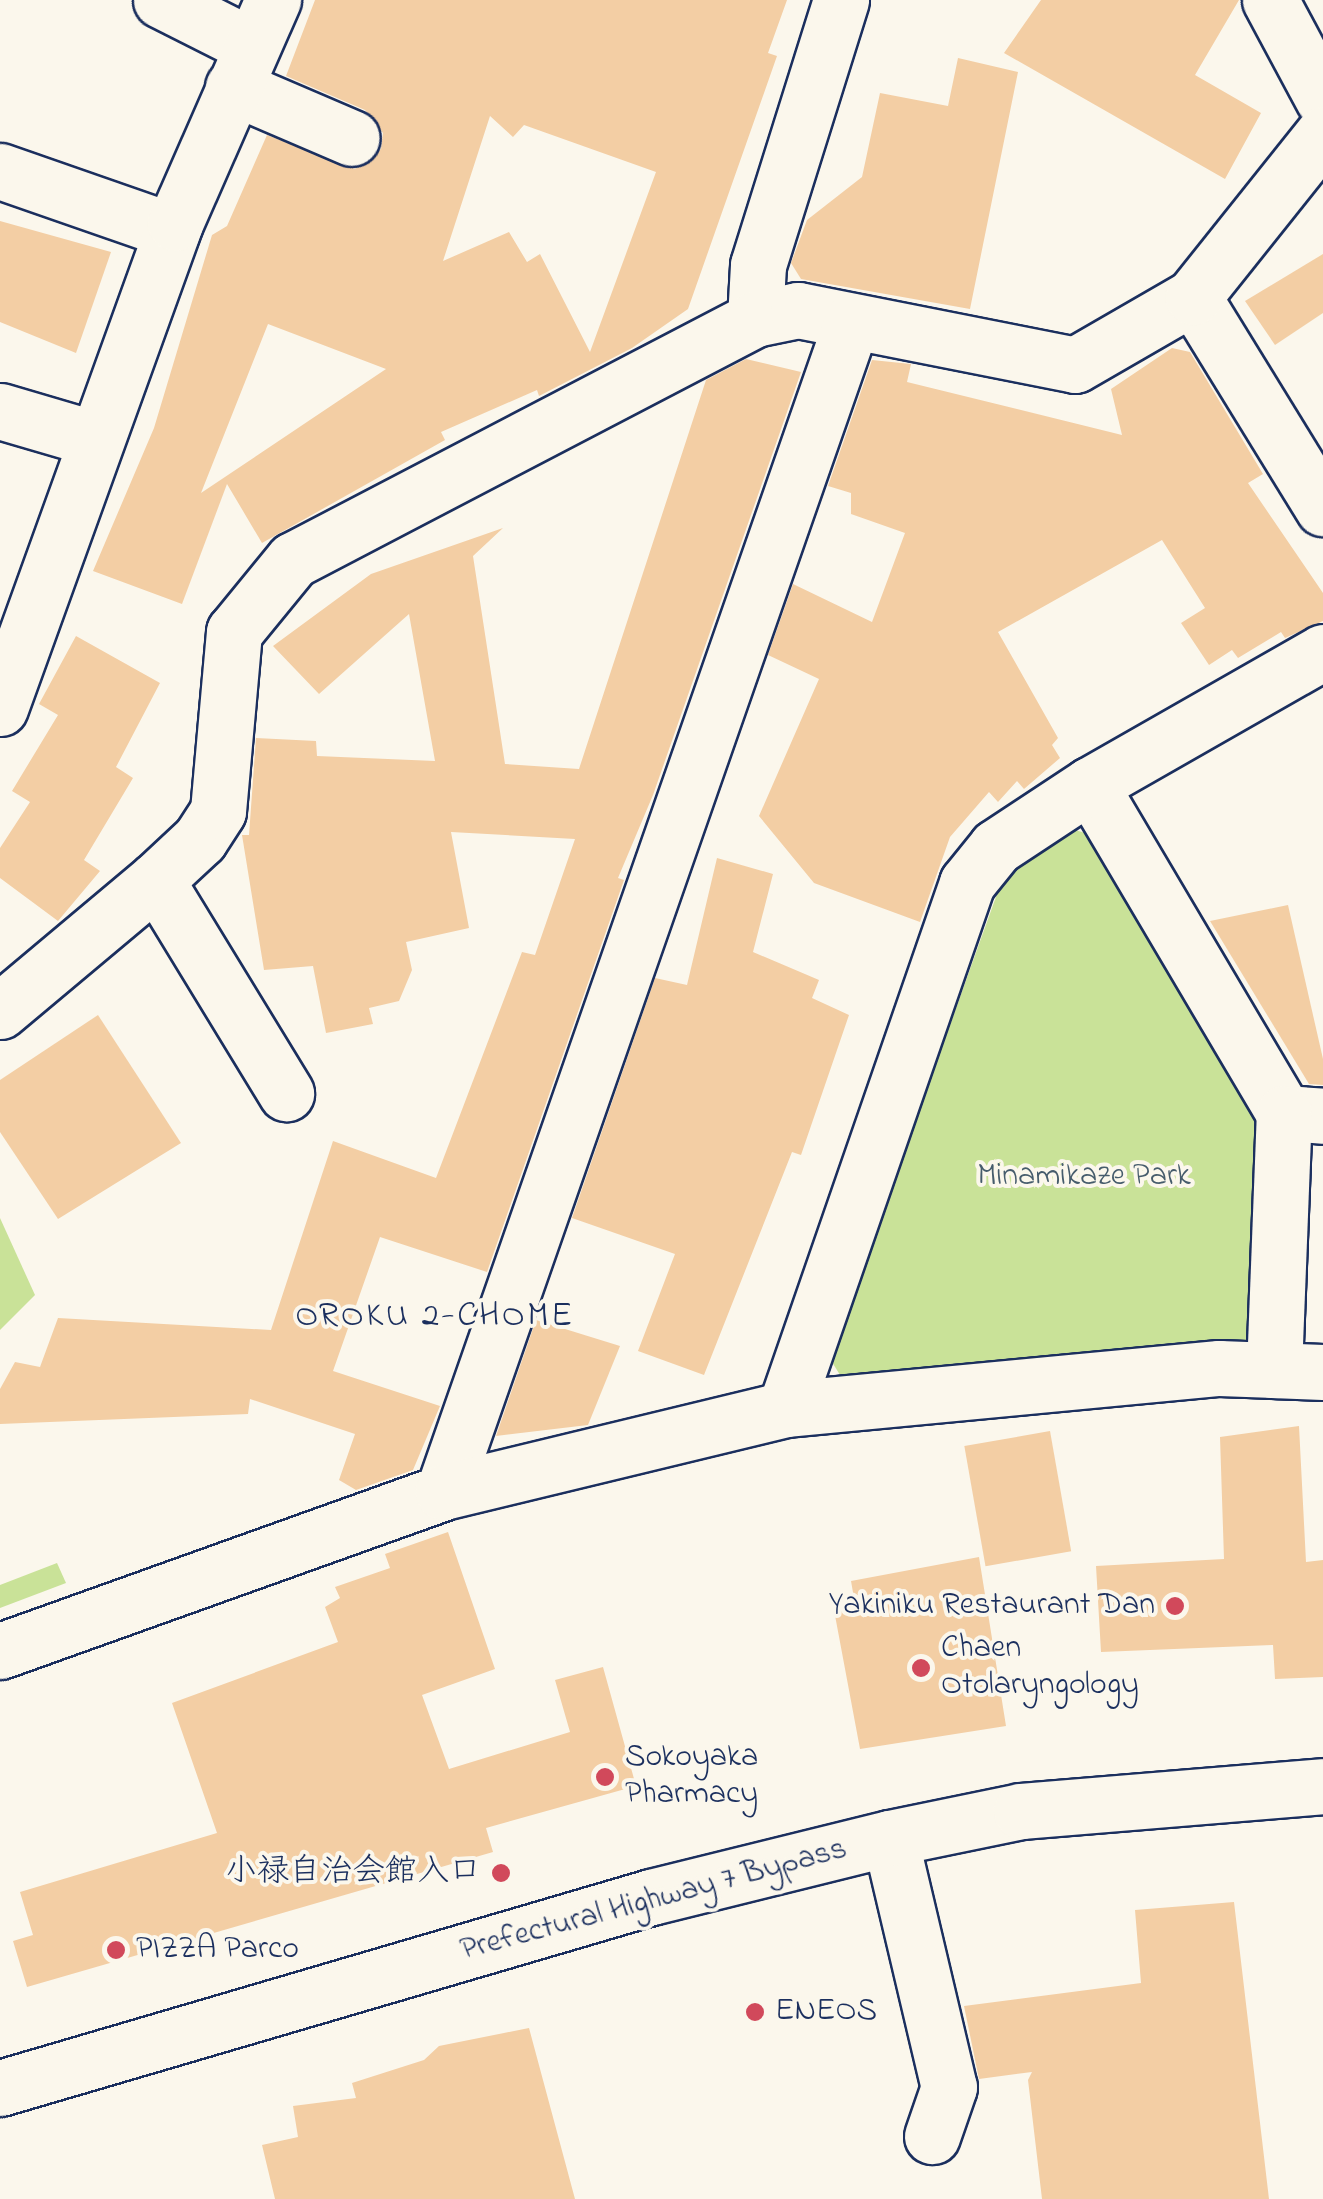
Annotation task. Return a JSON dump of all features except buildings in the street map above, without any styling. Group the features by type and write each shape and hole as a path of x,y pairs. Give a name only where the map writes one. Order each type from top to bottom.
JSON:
{"street":[{"path":"160,0 252,44 352,138"},
{"path":"755,320 758,266 840,0"},
{"path":"1270,0 1323,99"},
{"path":"0,708 172,231 252,44"},
{"path":"0,1011 200,839 218,811 234,632 293,560 755,320 798,310 1075,365 1192,297 1323,134"},
{"path":"0,172 172,231"},
{"path":"1192,297 1323,508"},
{"path":"443,1492 852,321"},
{"path":"0,411 95,439"},
{"path":"785,1410 967,882 996,848 1090,784 1323,652"},
{"path":"0,1651 443,1492 785,1410 1220,1368 1299,1371 1303,1114 1090,784"},
{"path":"156,880 286,1094"},
{"name":"Prefectural Highway 7 Bypass","path":"0,2088 651,1897 890,1838 1021,1811 1323,1786"},
{"path":"890,1838 949,2086 932,2136"}],"green space":[{"name":"Minamikaze Park","path":"1068,828 1089,834 1263,1134 1253,1343 842,1378 830,1359 1006,869"},
{"path":"0,1218 35,1295 0,1330"},
{"path":"57,1563 66,1583 0,1608 0,1585"}],"place":[{"name":"Yakiniku Restaurant Dan","path":"1175,1606"},
{"name":"Chaen Otolaryngology","path":"921,1668"},
{"name":"Sokoyaka Pharmacy","path":"605,1777"},
{"name":"小禄自治会館入口","path":"501,1873"},
{"name":"PIZZA Parco","path":"116,1950"},
{"name":"ENEOS","path":"755,2012"}],"district":[{"name":"OROKU 2-CHOME","path":"435,1317"}]}
